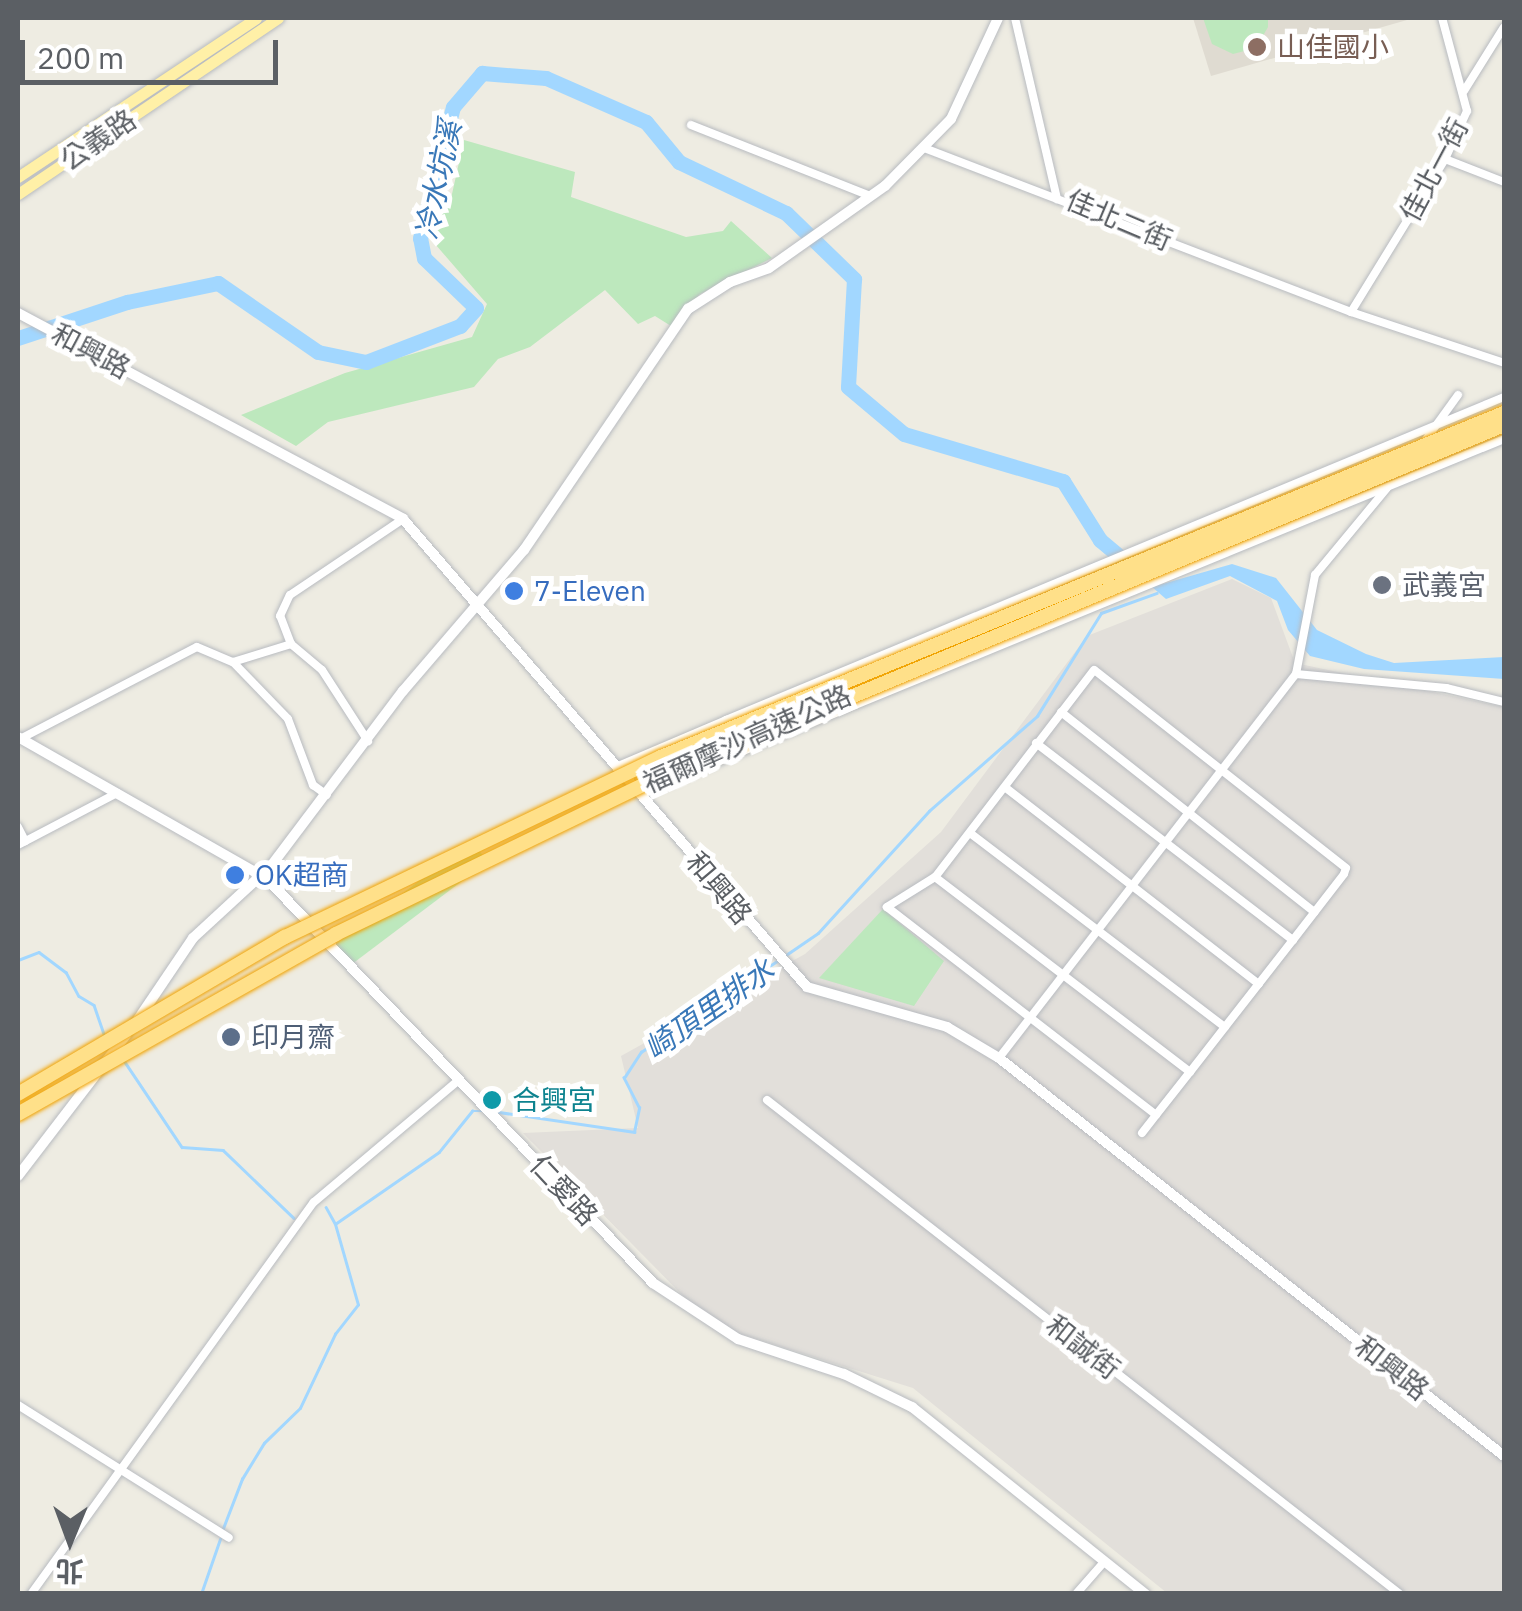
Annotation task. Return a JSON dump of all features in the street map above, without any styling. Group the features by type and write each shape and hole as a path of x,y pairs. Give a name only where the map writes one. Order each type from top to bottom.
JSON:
{"highway":[{"name":"福爾摩沙高速公路","path":"18,1094 284,936 644,765 1504,413"},
{"name":"福爾摩沙高速公路","path":"18,1114 336,934 668,772 1504,425"}],"main road":[{"name":"公義路","path":"18,178 256,18"},
{"name":"公義路","path":"18,194 278,18"},
{"path":"151,87 160,98"}],"street":[{"path":"18,1176 194,938 261,875 549,516 688,309 804,244 870,196 924,148 951,118 998,18"},
{"name":"佳北二街","path":"1015,18 1057,199 1351,312 1504,362"},
{"name":"佳北一街","path":"1351,312 1445,159 1467,111 1442,18"},
{"path":"1464,92 1504,28"},
{"path":"691,125 870,196"},
{"path":"924,148 1057,199"},
{"path":"1445,159 1504,182"},
{"name":"和興路","path":"18,313 404,519 793,975 825,996 948,1027 999,1058 1504,1456"},
{"path":"999,1058 1296,674 1315,575 1390,486 1458,395"},
{"path":"616,767 1504,397"},
{"path":"640,795 1504,438"},
{"path":"1343,463 1359,498"},
{"path":"368,741 322,670 291,644 280,616 290,595 404,519"},
{"path":"1166,536 1183,570"},
{"path":"996,607 1012,640"},
{"path":"233,662 291,644"},
{"path":"19,738 197,647 233,662 288,719 313,785 327,795"},
{"path":"1142,1133 1293,940 1346,868 1094,670 935,877 887,908 1156,1115"},
{"path":"1296,674 1446,688 1504,702"},
{"path":"1061,712 1314,912"},
{"path":"726,720 743,751"},
{"name":"仁愛路","path":"19,738 261,875 680,1303 738,1339 844,1374 912,1407 1145,1594"},
{"path":"1036,743 1293,940"},
{"path":"1006,788 1258,984"},
{"path":"18,826 21,843 117,792"},
{"path":"970,833 1225,1026"},
{"path":"935,877 1190,1072"},
{"path":"31,1594 314,1202 459,1080"},
{"name":"和誠街","path":"767,1100 1400,1594"},
{"path":"18,1405 214,1534 227,1538"},
{"path":"1076,1594 1104,1562"}],"shaded area":[{"name":"山佳國小","path":"1193,18 1414,18 1211,76"},
{"path":"1232,579 1271,598 1295,663 1504,707 1504,1593 1167,1593 913,1388 731,1331 690,1303 523,1133 638,1128 621,1056 805,954 941,832 1087,636"}],"green space":[{"path":"1203,18 1268,18 1268,27 1256,48 1233,54 1212,44"},
{"path":"464,140 575,172 571,197 686,237 723,231 731,221 772,258 700,294 671,326 655,316 638,324 605,290 530,347 498,359 474,387 328,422 296,446 241,415 345,373 472,337 487,304 429,237 452,194"},
{"path":"472,841 488,862 347,968 331,947"},
{"path":"883,909 944,961 914,1006 819,978"}],"water":[{"path":"1232,564 1276,578 1317,630 1366,654 1394,663 1504,657 1504,679 1364,669 1310,656 1288,630 1277,601 1230,576 1166,599 1152,587"}],"waterway":[{"name":"冷水坑溪","path":"18,338 127,302 218,283 318,352 366,362 460,326 476,308 424,258 420,238 453,107 482,73 546,78 646,122 679,162 786,213 854,279 848,387 904,434 1063,481 1100,540 1131,566"},
{"name":"崎頂里排水","path":"783,957 818,933 929,811 1037,716 1101,613 1157,593"},
{"path":"18,960 39,952 66,972 79,996 94,1005 104,1034"},
{"name":"崎頂里排水","path":"492,1111 634,1132 639,1108 624,1078 641,1052 777,961"},
{"path":"123,1059 182,1147 223,1150 294,1218"},
{"name":"崎頂里排水","path":"222,1531 242,1479 264,1443 300,1408 335,1334 358,1305 335,1224 439,1152 472,1111 484,1111"},
{"path":"326,1207 335,1223"},
{"name":"崎頂里排水","path":"201,1594 220,1539"}],"place":[{"name":"山佳國小","path":"1257,47"},
{"name":"武義宮","path":"1382,585"},
{"name":"7-Eleven","path":"514,591"},
{"name":"OK超商","path":"235,875"},
{"name":"印月齋","path":"231,1037"},
{"name":"合興宮","path":"492,1100"}]}
